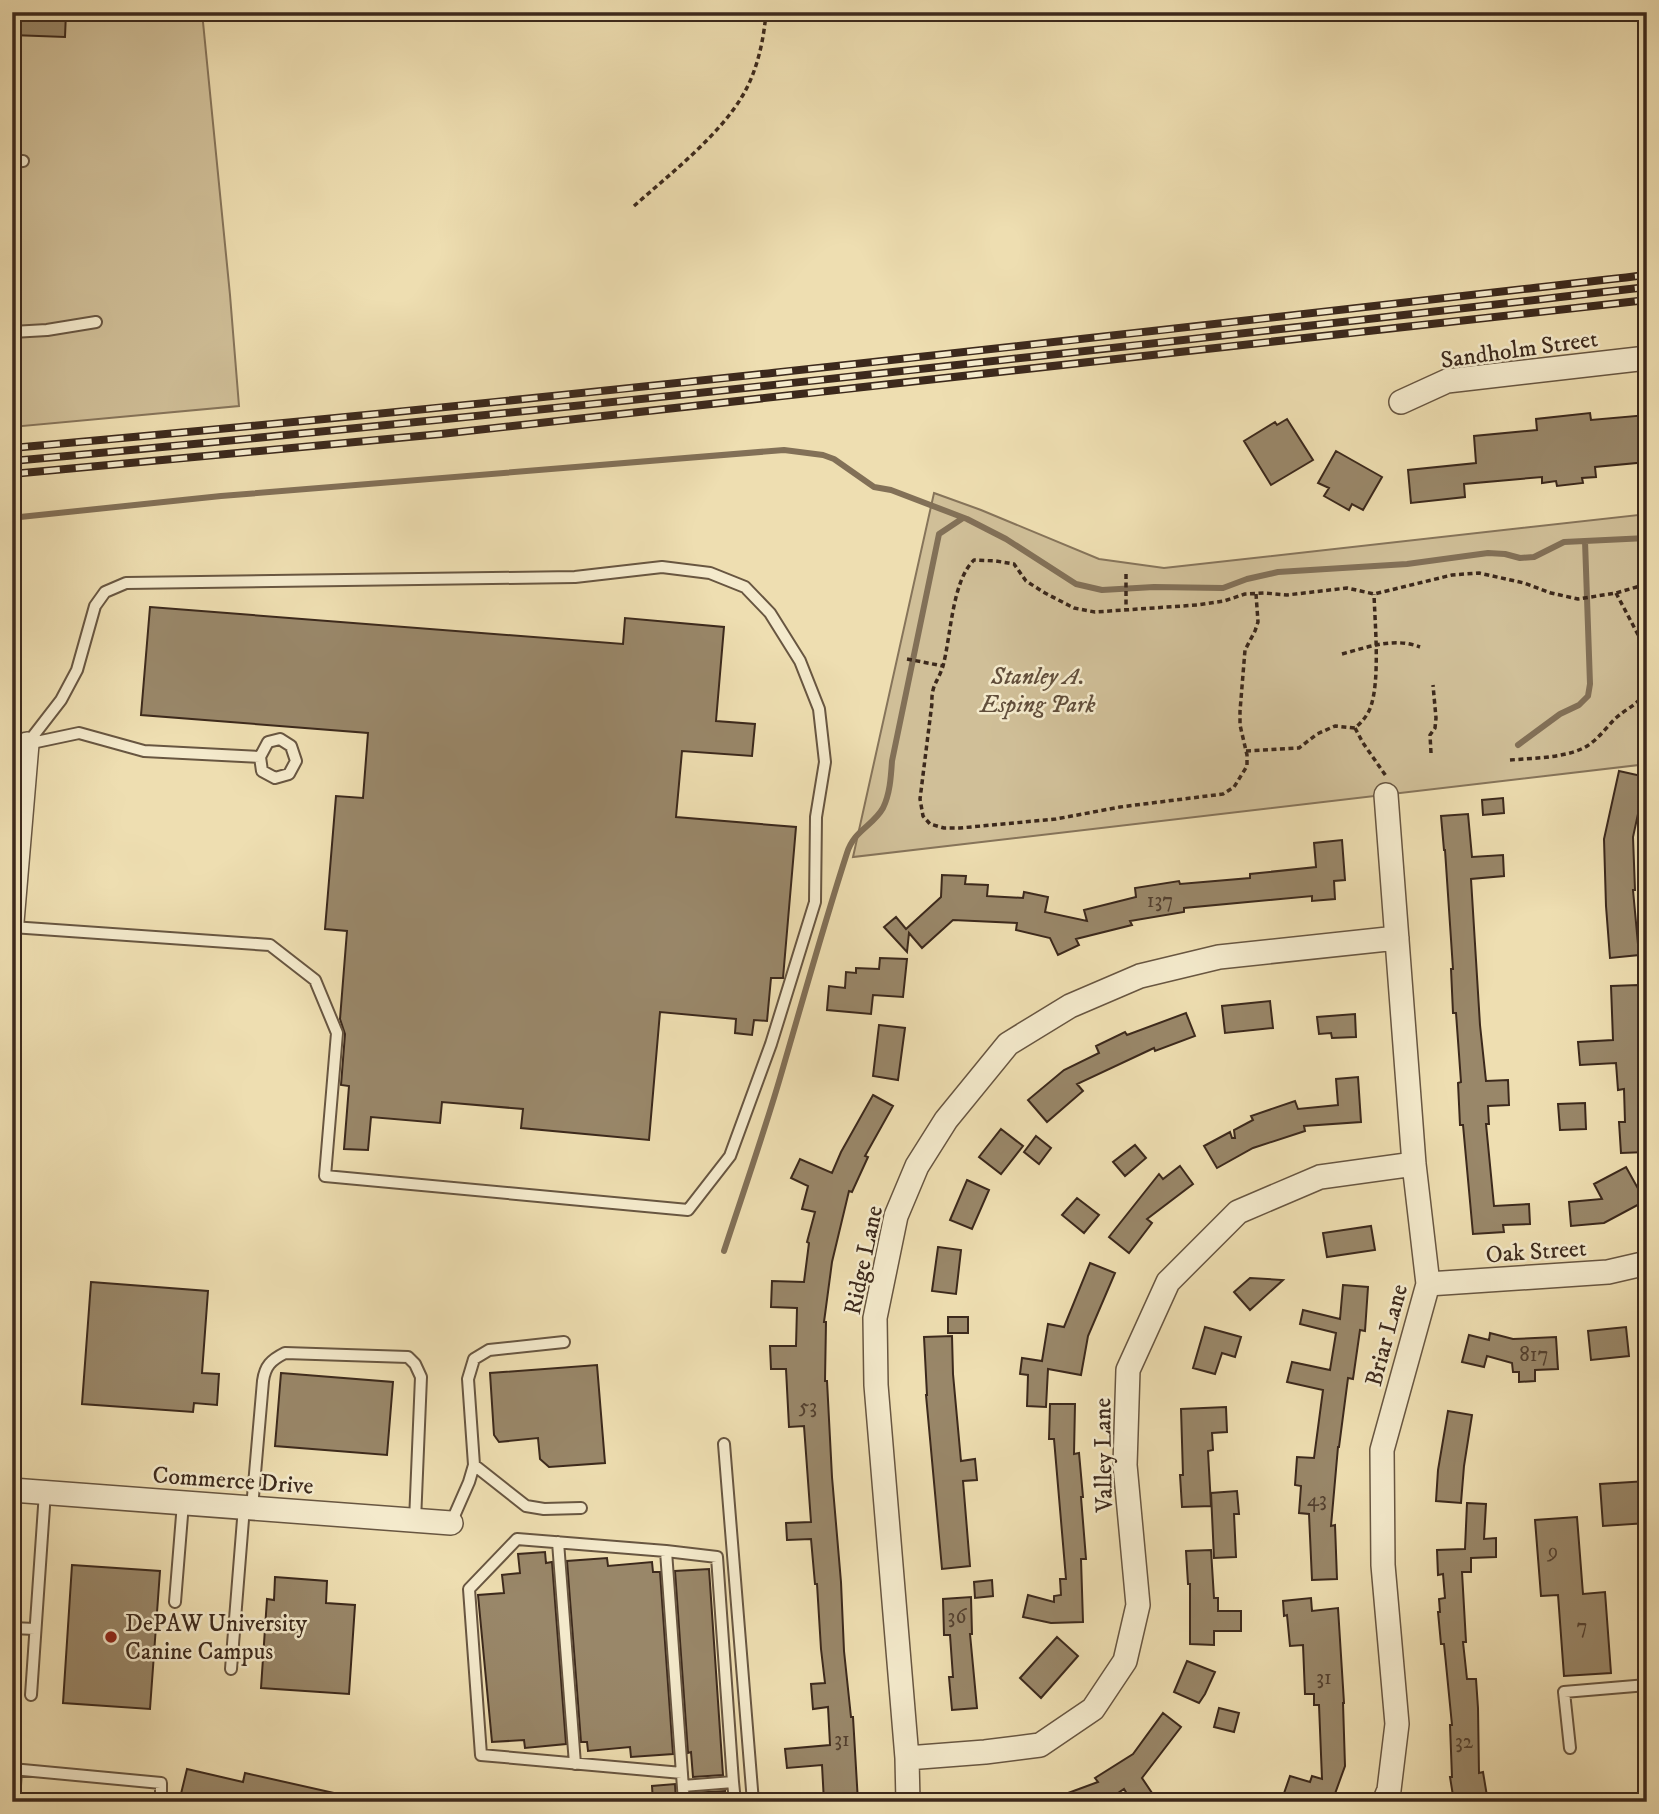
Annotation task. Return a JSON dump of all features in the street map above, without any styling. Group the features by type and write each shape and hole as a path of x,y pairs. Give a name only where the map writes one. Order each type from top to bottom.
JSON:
{"street":[{"name":"Sandholm Street","path":"1401,402 1447,382 1647,358"},
{"path":"12,924 27,744"},
{"name":"Briar Lane","path":"1384,1802 1389,1790 1397,1724 1383,1565 1382,1450 1428,1284 1414,1164 1386,785"},
{"name":"Ridge Lane","path":"908,1802 907,1758 876,1385 875,1318 895,1216 918,1166 946,1120 1008,1044 1070,1006 1140,976 1219,957 1396,938"},
{"name":"Valley Lane","path":"907,1758 1040,1745 1093,1709 1125,1661 1138,1605 1125,1465 1128,1370 1168,1282 1238,1212 1321,1177 1414,1164"},
{"name":"Oak Street","path":"1428,1284 1608,1272 1647,1263"},
{"name":"Commerce Drive","path":"12,1490 451,1523"}],"lane":[{"path":"12,332 47,330 96,322"},
{"path":"12,924 270,945 315,980 337,1033 325,1176 688,1210 730,1156 771,1044 815,902 816,817 825,762 819,709 800,661 771,613 745,587 710,573 662,567 575,577 126,583 105,592 96,606 78,670 61,700 27,744"},
{"path":"27,744 79,733 144,751 260,757"},
{"path":"451,1523 474,1465 468,1379 474,1359 489,1350 564,1342"},
{"path":"231,1670 262,1381 265,1369 274,1358 285,1353 408,1357 415,1364 421,1377 415,1521"},
{"path":"724,1444 753,1802"},
{"path":"474,1465 526,1506 544,1509 581,1508"},
{"path":"31,1695 45,1492"},
{"path":"175,1602 183,1503"},
{"path":"682,1773 481,1755 469,1588 517,1539 717,1557 735,1802"},
{"path":"558,1542 575,1763"},
{"path":"666,1551 684,1802"},
{"path":"12,1628 35,1629"},
{"path":"1570,1748 1564,1692 1647,1685"},
{"path":"14,1802 14,1769 161,1783 160,1802"},
{"path":"683,1786 733,1782"}],"path":[{"path":"634,206 706,140 743,95 754,70 766,12"},
{"path":"1256,594 1258,622 1245,650 1240,711 1247,766 1234,787 1223,794 1120,807 1056,819 960,828 944,828 930,824 923,816 920,799 932,703 931,691 943,666 961,578 966,566 974,559 1014,564 1026,581 1045,593 1074,608 1095,612 1197,605 1224,601 1245,594 1256,594 1287,595 1347,589 1374,594 1452,575 1479,573 1578,598 1616,593 1647,584"},
{"path":"1126,574 1126,610"},
{"path":"1616,593 1643,644 1647,667"},
{"path":"1246,751 1299,748 1317,734 1335,726 1355,728 1363,721 1371,706 1376,671 1374,594"},
{"path":"1342,654 1395,642 1420,647"},
{"path":"907,659 943,666"},
{"path":"1432,752 1430,735 1436,718 1433,685"},
{"path":"1510,760 1551,757 1588,746 1616,718 1644,700 1647,686"},
{"path":"1355,728 1386,785"}],"green space":[{"path":"12,12 202,12 239,406 12,427"},
{"name":"Stanley A. Esping Park","path":"934,493 1099,559 1164,568 1647,514 1647,764 853,857"}],"building":[{"path":"12,12 66,12 65,37 12,35"},
{"path":"1590,413 1591,420 1647,415 1647,462 1595,467 1596,477 1582,478 1583,483 1557,486 1556,481 1542,483 1542,477 1464,484 1465,497 1411,503 1408,470 1476,463 1474,436 1537,430 1536,419"},
{"path":"1287,419 1313,460 1271,485 1244,441 1275,422 1277,425"},
{"path":"1336,451 1382,477 1363,510 1352,504 1349,510 1324,496 1329,488 1318,483"},
{"path":"150,607 623,644 625,618 724,627 716,721 755,724 752,756 682,751 676,817 796,827 783,978 771,978 767,1021 754,1020 752,1035 735,1033 736,1019 660,1012 649,1140 521,1128 523,1109 442,1102 440,1123 371,1117 368,1150 344,1149 349,1086 341,1085 345,1034 340,1019 347,931 325,929 336,796 363,798 368,733 141,715"},
{"path":"1619,771 1646,777 1633,837 1633,890 1639,955 1610,958 1604,839"},
{"path":"1503,798 1504,813 1483,815 1482,800"},
{"path":"1468,814 1472,857 1503,855 1504,876 1471,879 1486,1081 1508,1080 1509,1105 1488,1106 1489,1124 1486,1124 1494,1206 1529,1204 1530,1224 1503,1225 1504,1232 1473,1234 1463,1125 1460,1125 1458,1083 1461,1082 1456,1013 1453,1013 1453,969 1441,816"},
{"path":"1342,840 1345,880 1334,881 1335,899 1312,901 1312,896 1184,908 1184,912 1130,921 1132,925 1076,939 1079,945 1058,955 1050,938 1016,930 1017,923 953,920 922,948 909,933 907,952 884,927 896,917 906,929 941,897 942,875 966,876 965,884 988,885 987,896 1023,898 1024,892 1048,897 1045,912 1087,921 1084,910 1136,897 1135,888 1179,881 1180,884 1250,878 1250,874 1316,867 1314,843"},
{"path":"880,958 907,959 903,997 873,995 871,1014 827,1010 829,986 845,988 846,972 856,973 856,968 879,969"},
{"path":"1638,985 1641,1052 1644,1052 1647,1080 1647,1087 1644,1087 1647,1152 1621,1153 1619,1122 1625,1122 1624,1089 1618,1090 1616,1063 1580,1065 1578,1042 1613,1040 1611,986"},
{"path":"1270,1001 1273,1028 1225,1033 1222,1006"},
{"path":"1186,1013 1195,1036 1155,1051 1154,1048 1077,1084 1083,1091 1047,1122 1028,1100 1064,1070 1099,1053 1096,1046 1125,1032 1127,1035"},
{"path":"1355,1014 1356,1037 1332,1038 1331,1033 1319,1034 1317,1017"},
{"path":"879,1025 905,1028 898,1080 873,1076"},
{"path":"1358,1077 1361,1122 1304,1126 1305,1131 1253,1148 1217,1168 1204,1146 1230,1132 1232,1138 1235,1138 1234,1130 1253,1120 1251,1116 1295,1101 1298,1109 1338,1105 1336,1079"},
{"path":"873,1095 893,1106 865,1156 868,1157 852,1192 849,1191 832,1262 824,1322 825,1381 844,1651 853,1717 858,1802 824,1802 822,1765 787,1768 785,1749 830,1745 828,1707 813,1709 811,1684 825,1683 811,1539 787,1540 786,1523 811,1522 804,1426 789,1427 786,1369 771,1369 770,1346 796,1346 797,1308 771,1307 772,1281 804,1282 807,1242 815,1212 802,1209 808,1186 791,1178 800,1159 832,1173"},
{"path":"1585,1103 1586,1129 1560,1130 1558,1104"},
{"path":"1001,1129 1023,1146 1001,1174 979,1157"},
{"path":"1036,1136 1051,1148 1039,1164 1024,1152"},
{"path":"1135,1145 1146,1158 1125,1176 1113,1162"},
{"path":"1180,1166 1193,1184 1147,1219 1152,1223 1129,1253 1109,1237 1159,1174 1163,1179"},
{"path":"1626,1167 1645,1201 1604,1223 1571,1226 1569,1202 1602,1199 1594,1184"},
{"path":"967,1180 989,1190 972,1229 950,1220"},
{"path":"1077,1198 1099,1215 1084,1233 1062,1215"},
{"path":"1371,1226 1375,1250 1327,1257 1323,1233"},
{"path":"938,1247 961,1250 956,1294 932,1291"},
{"path":"1090,1263 1115,1273 1088,1336 1081,1375 1048,1369 1046,1407 1027,1406 1028,1375 1020,1374 1022,1358 1042,1361 1048,1324 1064,1327"},
{"path":"1250,1278 1283,1280 1250,1310 1234,1292"},
{"path":"91,1282 208,1291 202,1373 219,1374 217,1405 194,1403 193,1412 82,1404"},
{"path":"1343,1285 1368,1287 1365,1331 1360,1330 1353,1379 1348,1378 1338,1447 1331,1526 1335,1525 1337,1579 1312,1580 1309,1514 1299,1513 1301,1486 1295,1485 1297,1457 1314,1458 1323,1390 1287,1382 1292,1362 1330,1370 1336,1333 1300,1324 1303,1310 1340,1319"},
{"path":"948,1317 968,1317 968,1333 948,1333"},
{"path":"1205,1327 1241,1337 1235,1357 1222,1353 1215,1374 1193,1368"},
{"path":"1626,1327 1629,1356 1591,1360 1588,1331"},
{"path":"1490,1333 1513,1339 1556,1337 1558,1369 1535,1370 1535,1381 1519,1382 1519,1372 1513,1372 1512,1363 1487,1356 1484,1367 1462,1362 1469,1335 1489,1340"},
{"path":"952,1336 961,1461 975,1459 977,1480 963,1481 970,1566 942,1569 926,1395 924,1337"},
{"path":"597,1365 605,1463 549,1467 540,1459 538,1438 499,1442 494,1435 490,1373"},
{"path":"281,1373 393,1382 387,1455 275,1446"},
{"path":"1050,1404 1075,1404 1074,1454 1079,1453 1086,1559 1081,1559 1083,1622 1051,1623 1023,1617 1028,1595 1054,1602 1054,1596 1061,1595 1060,1579 1066,1579 1054,1439 1049,1439"},
{"path":"1226,1407 1227,1432 1212,1433 1213,1450 1208,1451 1211,1506 1182,1507 1181,1409"},
{"path":"1448,1411 1472,1415 1461,1503 1436,1501 1438,1470"},
{"path":"1647,1481 1647,1523 1603,1526 1600,1484"},
{"path":"1237,1491 1239,1514 1234,1514 1236,1557 1214,1558 1211,1493"},
{"path":"1467,1503 1486,1504 1484,1539 1496,1538 1496,1557 1471,1558 1471,1572 1462,1572 1466,1642 1463,1642 1467,1679 1476,1679 1479,1773 1483,1772 1488,1802 1454,1802 1450,1777 1452,1725 1438,1612 1439,1599 1445,1598 1443,1574 1438,1575 1437,1550 1465,1549"},
{"path":"1577,1517 1583,1594 1605,1592 1611,1673 1564,1676 1558,1595 1541,1596 1535,1520"},
{"path":"1211,1550 1214,1598 1218,1598 1218,1611 1241,1611 1241,1631 1214,1631 1214,1645 1190,1644 1190,1584 1186,1551"},
{"path":"545,1552 546,1563 552,1562 566,1744 525,1748 524,1740 492,1742 478,1595 504,1593 502,1575 520,1573 518,1554"},
{"path":"607,1558 608,1566 652,1562 653,1572 660,1572 673,1754 631,1757 630,1747 588,1751 587,1742 581,1742 567,1561"},
{"name":"DePAW University Canine Campus","path":"72,1565 160,1571 150,1709 63,1703"},
{"path":"709,1569 723,1775 693,1777 691,1752 688,1753 675,1571"},
{"path":"275,1577 327,1581 326,1603 355,1605 349,1694 261,1688 267,1599 274,1600"},
{"path":"992,1580 993,1596 975,1598 974,1582"},
{"path":"971,1597 970,1634 977,1708 952,1710 949,1677 953,1677 950,1635 944,1635 943,1599"},
{"path":"1311,1598 1312,1611 1338,1608 1345,1766 1332,1802 1281,1802 1290,1776 1310,1782 1312,1776 1322,1779 1319,1705 1314,1705 1314,1694 1305,1694 1303,1645 1290,1646 1283,1601"},
{"path":"1057,1637 1078,1656 1041,1698 1020,1678"},
{"path":"1187,1661 1215,1672 1199,1703 1174,1692"},
{"path":"1219,1708 1239,1713 1234,1732 1214,1727"},
{"path":"1163,1713 1181,1727 1142,1778 1154,1796 1145,1802 1132,1802 1124,1789 1105,1802 1049,1802 1098,1782 1095,1778 1133,1754"},
{"path":"187,1769 243,1782 245,1773 343,1795 342,1802 179,1802"},
{"path":"675,1784 676,1802 653,1802 652,1786"},
{"path":"725,1791 725,1802 692,1802 691,1793"}],"waterway":[{"path":"20,517 221,496 784,450 834,459 874,487 891,490 967,519 1006,539 1076,584 1102,590 1154,587 1223,588 1278,572 1407,564 1488,553 1520,558 1534,557 1564,542 1647,538"},
{"path":"724,1251 773,1100 847,853 854,839 879,814 887,797 939,534 963,518"},
{"path":"1518,745 1560,714 1579,705 1588,696 1590,684 1585,541"}],"railway":[{"path":"12,448 626,389 1647,275"},
{"path":"12,461 830,379 1647,287"},
{"path":"12,474 441,434 1647,300"}],"place":[{"name":"DePAW University Canine Campus","path":"111,1637"}]}
